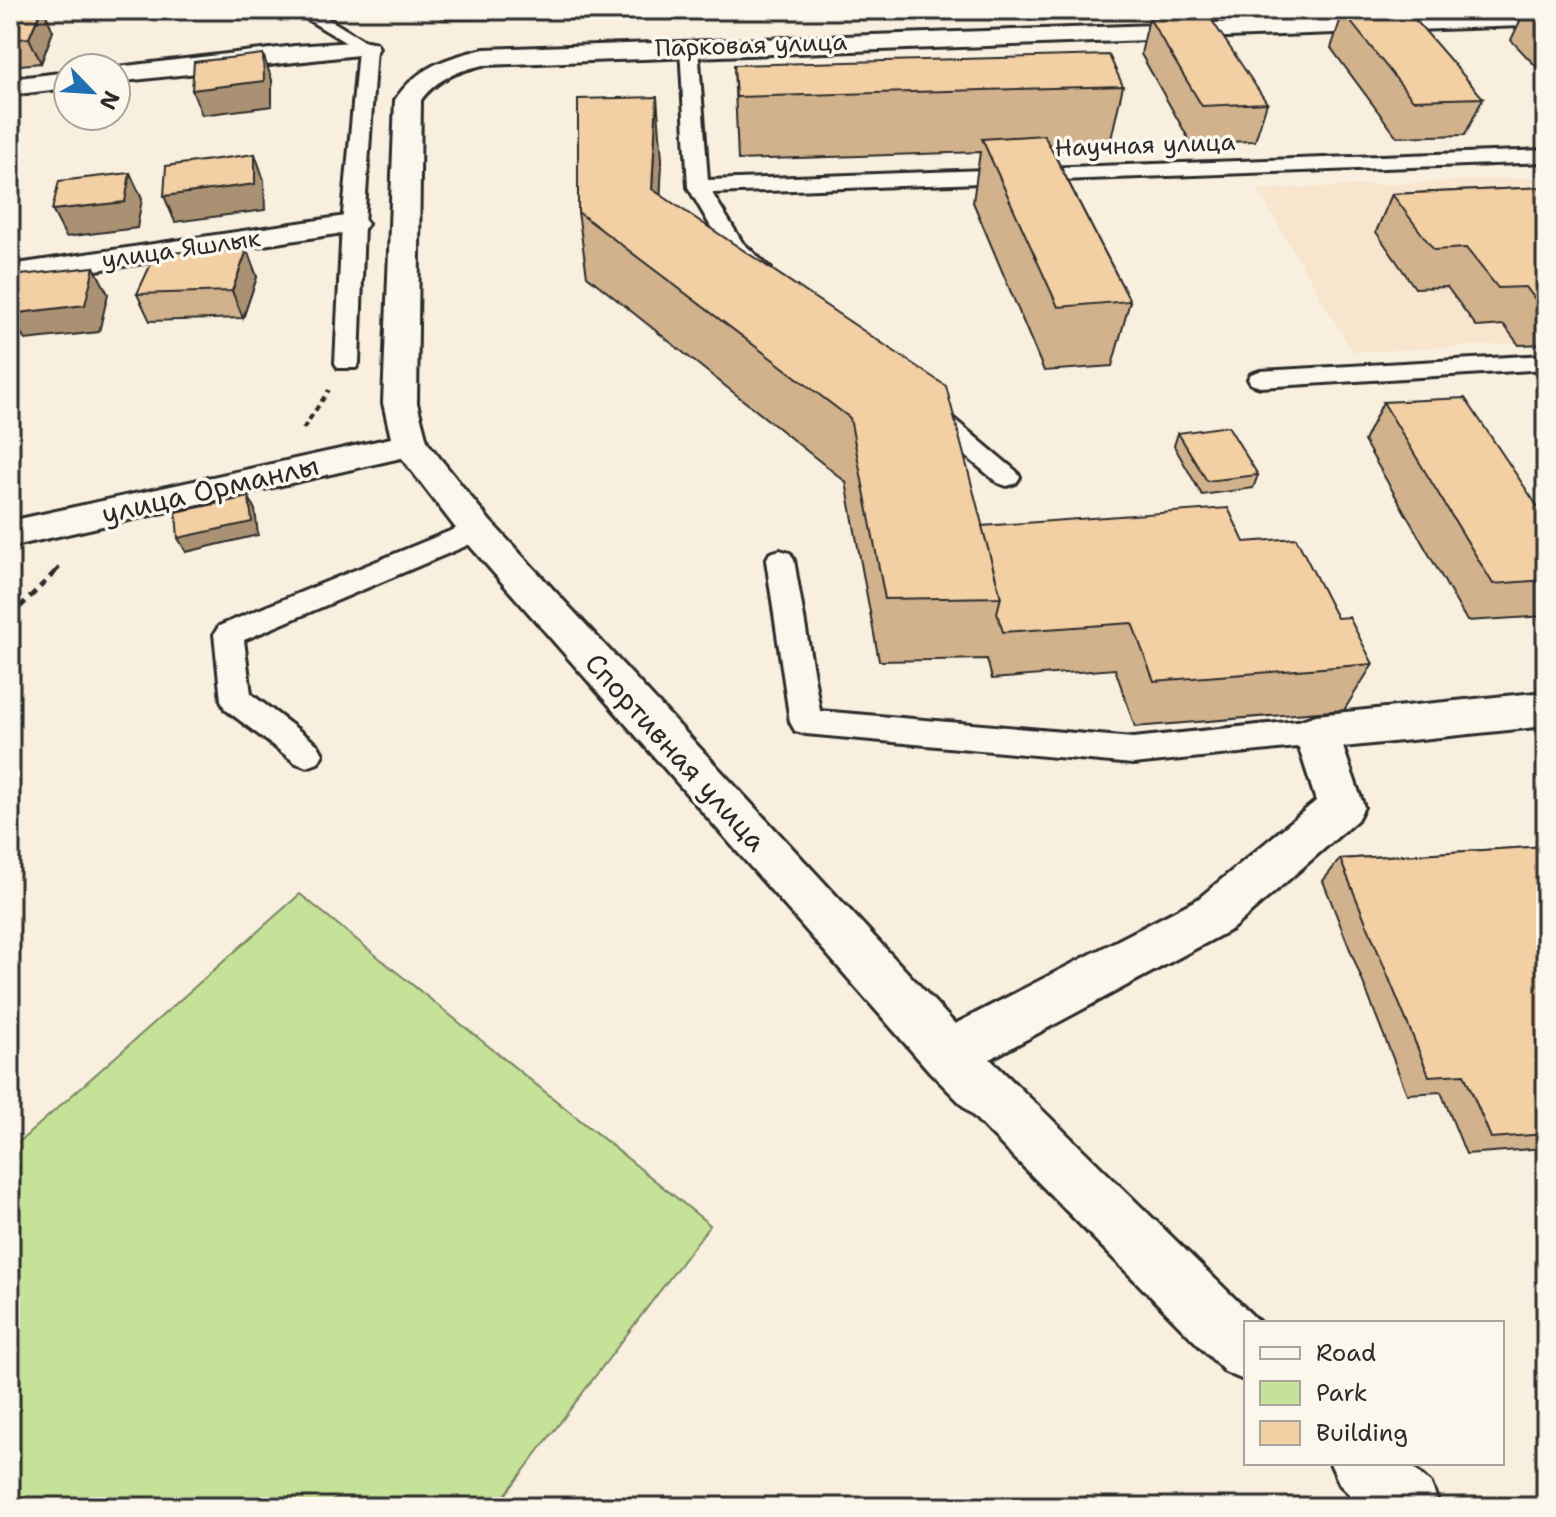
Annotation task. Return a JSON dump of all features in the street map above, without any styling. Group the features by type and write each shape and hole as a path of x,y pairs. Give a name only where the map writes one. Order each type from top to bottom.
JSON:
{"street":[{"name":"Парковая улица","path":"410,445 400,403 408,100 428,76 464,61 484,57 689,47 1546,18"},
{"path":"132,72 367,48"},
{"path":"10,87 52,82"},
{"name":"улица Яшлык","path":"10,274 353,224"},
{"name":"улица Орманлы","path":"10,534 410,445"},
{"name":"Спортивная улица","path":"410,445 477,530 948,1054 1244,1349"},
{"path":"948,1054 1215,914 1341,807 1316,732 1546,709"},
{"path":"1364,1465 1408,1507"}],"lane":[{"path":"301,10 367,48 353,224 347,363"},
{"path":"689,47 698,187 733,246 781,286"},
{"name":"Научная улица","path":"698,187 1546,156"},
{"path":"1260,379 1546,362"},
{"path":"912,397 1007,477"},
{"path":"307,754 236,700 229,634 477,530"},
{"path":"780,560 806,722 1133,751 1316,732"}],"path":[{"path":"274,473 347,363"}],"shaded area":[{"path":"1546,177 1546,342 1353,352 1258,190"}],"green space":[{"path":"425,10 724,10 446,20"},
{"path":"300,894 710,1225 496,1507 10,1507 10,1150"}],"building":[{"path":"10,10 41,10 29,38 10,40"},
{"path":"1407,10 1483,98 1413,100 1343,12"},
{"path":"1534,10 1546,10 1546,23"},
{"path":"1209,16 1267,103 1202,106 1149,18"},
{"path":"263,54 264,81 192,90 194,62"},
{"path":"1109,55 1123,86 736,97 734,65"},
{"path":"657,97 652,189 946,386 1001,597 885,599 850,418 578,212 578,99"},
{"path":"1044,135 1130,301 1058,307 982,139"},
{"path":"255,154 255,184 164,196 166,166"},
{"path":"130,173 125,202 52,210 59,181"},
{"path":"1546,187 1546,306 1541,307 1526,287 1498,288 1466,248 1434,250 1392,194"},
{"path":"247,250 232,291 137,294 156,253"},
{"path":"94,267 85,305 10,314 21,275"},
{"path":"1465,398 1546,519 1546,580 1493,584 1383,402"},
{"path":"1228,426 1258,475 1207,481 1178,433"},
{"path":"249,497 252,522 178,538 176,512"},
{"path":"1228,508 1244,542 1296,538 1337,618 1349,617 1373,664 1154,681 1132,623 1003,632 997,613 1001,597 982,526"},
{"path":"1546,846 1546,1134 1491,1138 1464,1074 1429,1076 1340,859"}]}
